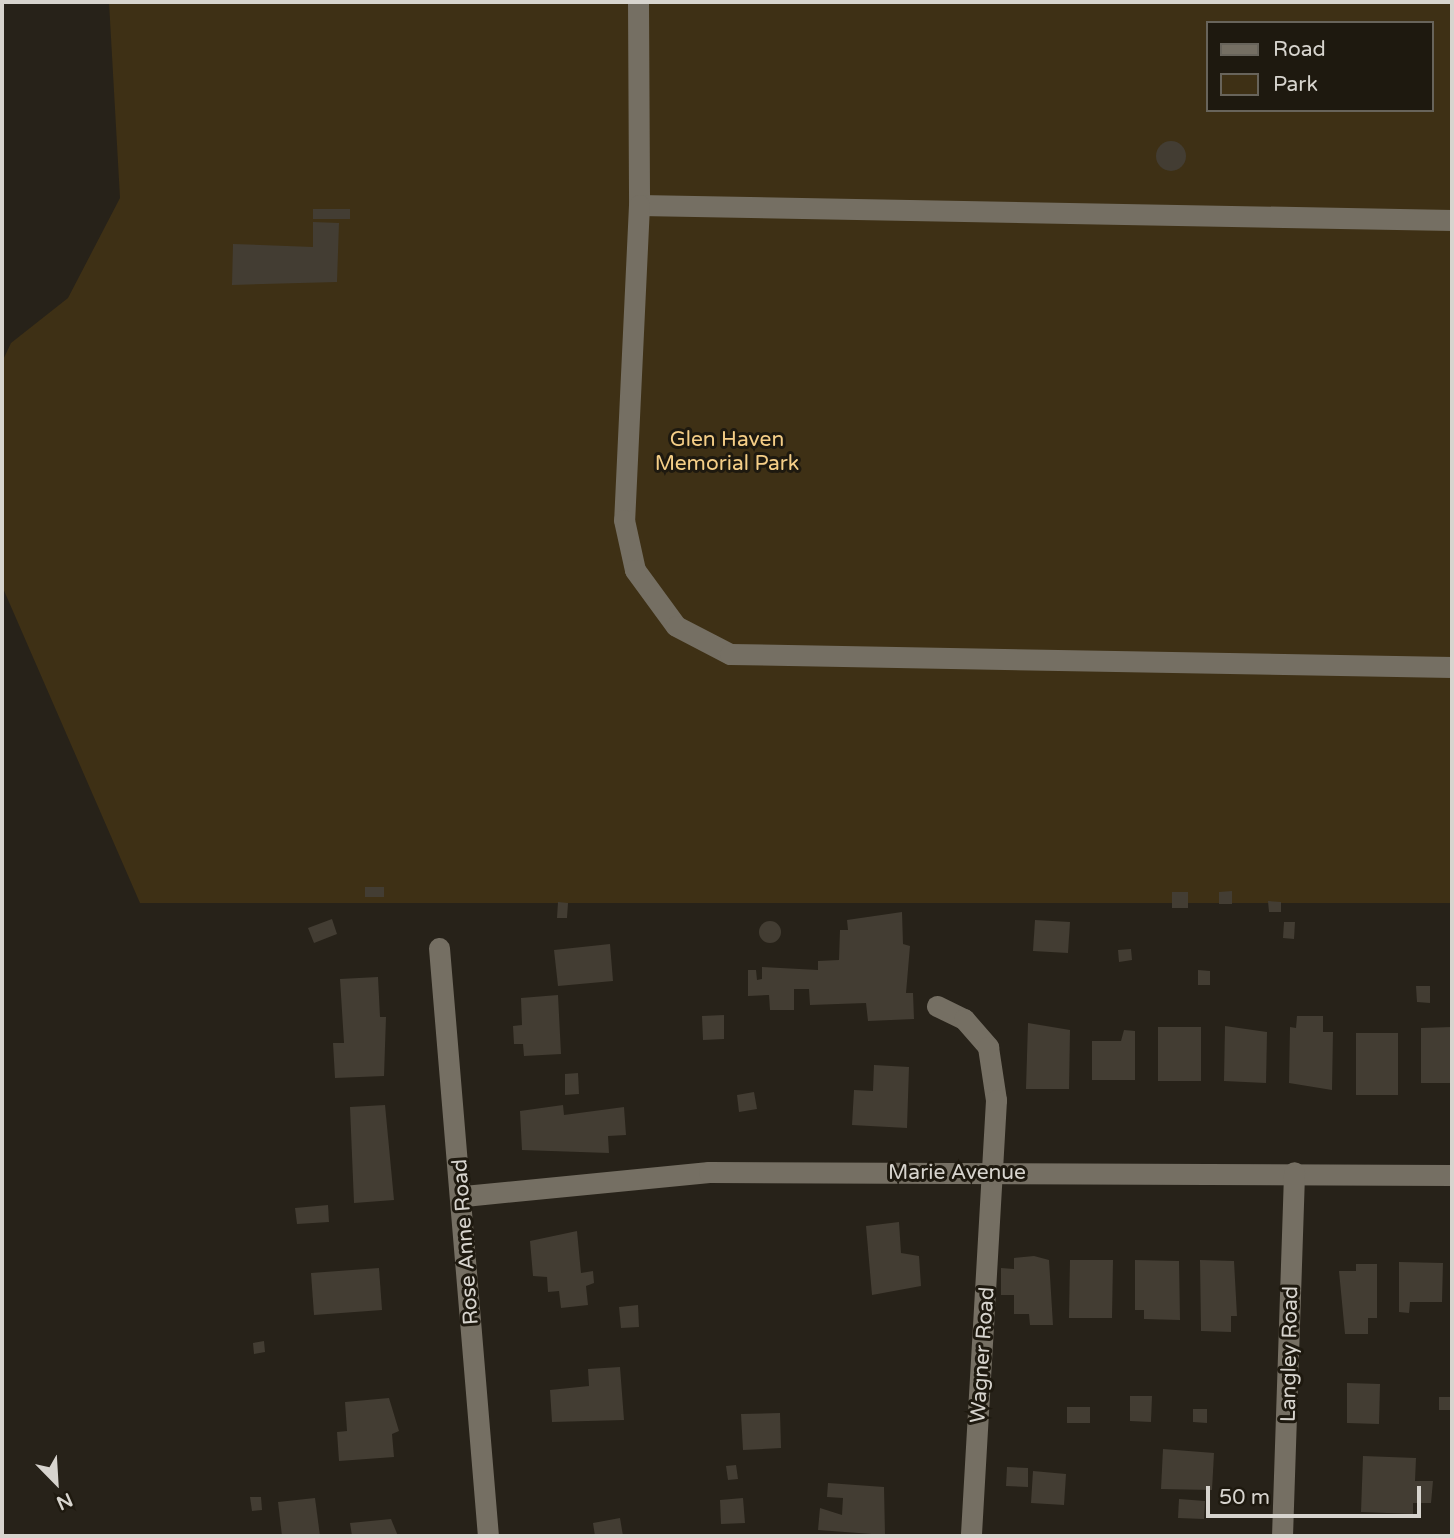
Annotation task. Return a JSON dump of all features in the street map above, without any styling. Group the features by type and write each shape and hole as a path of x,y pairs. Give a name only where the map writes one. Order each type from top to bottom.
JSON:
{"street":[{"path":"638,2 639,205 624,520 635,570 676,626 730,654 1452,667"},
{"path":"639,205 1452,220"},
{"name":"Rose Anne Road","path":"439,948 464,1196 488,1536"},
{"name":"Wagner Road","path":"937,1006 964,1019 988,1047 996,1100 994,1173 971,1536"},
{"name":"Marie Avenue","path":"464,1196 709,1172 1293,1172 1452,1175"},
{"name":"Langley Road","path":"1282,1536 1293,1172"}],"green space":[{"name":"Glen Haven Memorial Park","path":"109,2 1452,2 1452,903 140,903 2,586 2,362 11,343 68,298 120,198"}],"building":[{"path":"1171,141 1181,146 1186,156 1181,166 1171,171 1161,166 1156,156 1161,146"},
{"path":"313,209 350,209 350,219 313,219"},
{"path":"313,222 339,223 337,282 232,285 233,244 313,247"},
{"path":"365,887 384,887 384,897 365,897"},
{"path":"1232,891 1232,904 1219,904 1219,892"},
{"path":"1172,892 1188,892 1188,908 1172,908"},
{"path":"1268,901 1281,902 1281,912 1269,912"},
{"path":"558,902 568,903 567,918 557,918"},
{"path":"902,912 903,944 910,946 906,993 913,993 914,1019 868,1021 866,1003 810,1005 809,989 794,989 794,1010 770,1010 769,995 748,996 748,970 756,970 757,980 762,979 762,967 818,970 818,961 839,960 840,930 848,930 847,920"},
{"path":"332,919 337,934 314,943 308,928"},
{"path":"1035,920 1070,922 1068,953 1033,951"},
{"path":"770,921 778,924 781,932 778,940 770,943 762,940 759,932 762,924"},
{"path":"1284,922 1295,922 1294,939 1283,938"},
{"path":"610,944 613,981 558,986 554,950"},
{"path":"1131,949 1132,960 1119,962 1118,950"},
{"path":"1198,970 1210,971 1210,985 1198,985"},
{"path":"378,977 380,1017 386,1017 384,1076 335,1078 333,1043 344,1043 340,979"},
{"path":"1416,986 1430,986 1430,1003 1417,1002"},
{"path":"558,995 561,1054 524,1056 523,1044 514,1044 513,1026 522,1025 521,998"},
{"path":"724,1015 724,1039 703,1040 702,1016"},
{"path":"1297,1016 1323,1016 1323,1032 1333,1032 1332,1090 1289,1083 1290,1027 1296,1028"},
{"path":"1028,1023 1070,1030 1069,1089 1026,1089"},
{"path":"1225,1026 1267,1032 1266,1083 1224,1081"},
{"path":"1158,1027 1201,1027 1201,1081 1158,1081"},
{"path":"1452,1027 1452,1083 1421,1083 1421,1028"},
{"path":"1124,1030 1135,1031 1135,1080 1092,1080 1092,1041 1121,1041"},
{"path":"1356,1033 1398,1033 1398,1095 1356,1095"},
{"path":"874,1065 909,1067 907,1128 852,1125 854,1090 873,1091"},
{"path":"578,1073 579,1094 565,1095 565,1074"},
{"path":"754,1092 757,1109 739,1112 737,1095"},
{"path":"385,1105 394,1200 354,1203 350,1107"},
{"path":"563,1105 564,1115 624,1107 626,1135 608,1136 609,1153 522,1150 520,1111"},
{"path":"328,1205 329,1222 297,1224 295,1208"},
{"path":"899,1222 901,1253 919,1256 921,1286 872,1295 866,1226"},
{"path":"577,1231 581,1273 593,1271 594,1283 586,1286 588,1305 561,1308 559,1291 548,1292 547,1277 533,1276 530,1241"},
{"path":"1034,1256 1049,1260 1053,1325 1030,1325 1029,1314 1014,1314 1014,1295 1001,1295 1001,1268 1014,1269 1014,1258"},
{"path":"1070,1260 1113,1260 1112,1318 1069,1318"},
{"path":"1135,1260 1179,1261 1180,1320 1144,1319 1144,1310 1135,1310"},
{"path":"1200,1260 1234,1261 1237,1316 1231,1316 1231,1332 1201,1331"},
{"path":"1399,1262 1443,1263 1442,1302 1410,1302 1409,1313 1399,1312"},
{"path":"1356,1264 1377,1264 1377,1318 1368,1318 1368,1334 1345,1334 1339,1271 1356,1271"},
{"path":"379,1268 382,1310 314,1315 311,1273"},
{"path":"638,1305 639,1327 621,1328 619,1307"},
{"path":"264,1341 265,1352 254,1354 253,1343"},
{"path":"620,1367 624,1420 552,1422 550,1390 589,1386 588,1369"},
{"path":"1347,1383 1380,1384 1379,1424 1347,1423"},
{"path":"1130,1396 1152,1396 1151,1422 1130,1421"},
{"path":"1439,1397 1450,1397 1450,1410 1439,1410"},
{"path":"389,1398 399,1431 392,1434 394,1457 339,1461 337,1432 347,1431 345,1402"},
{"path":"1067,1407 1090,1407 1090,1423 1067,1423"},
{"path":"1193,1409 1207,1409 1207,1423 1193,1422"},
{"path":"780,1413 781,1448 743,1450 741,1414"},
{"path":"1163,1449 1214,1453 1212,1490 1161,1489"},
{"path":"1363,1456 1416,1458 1415,1481 1433,1481 1431,1503 1413,1503 1413,1514 1361,1512"},
{"path":"736,1465 738,1479 728,1480 726,1466"},
{"path":"1007,1467 1028,1468 1028,1487 1006,1486"},
{"path":"1033,1471 1066,1474 1064,1505 1031,1503"},
{"path":"828,1483 884,1487 885,1535 818,1530 820,1508 842,1515 843,1498 827,1497"},
{"path":"250,1497 261,1497 262,1510 252,1511"},
{"path":"315,1498 320,1536 282,1536 278,1502"},
{"path":"743,1498 745,1523 721,1524 720,1500"},
{"path":"1179,1499 1205,1501 1204,1519 1178,1518"},
{"path":"620,1518 623,1536 595,1536 593,1523"},
{"path":"391,1519 398,1536 352,1536 350,1523"}]}
